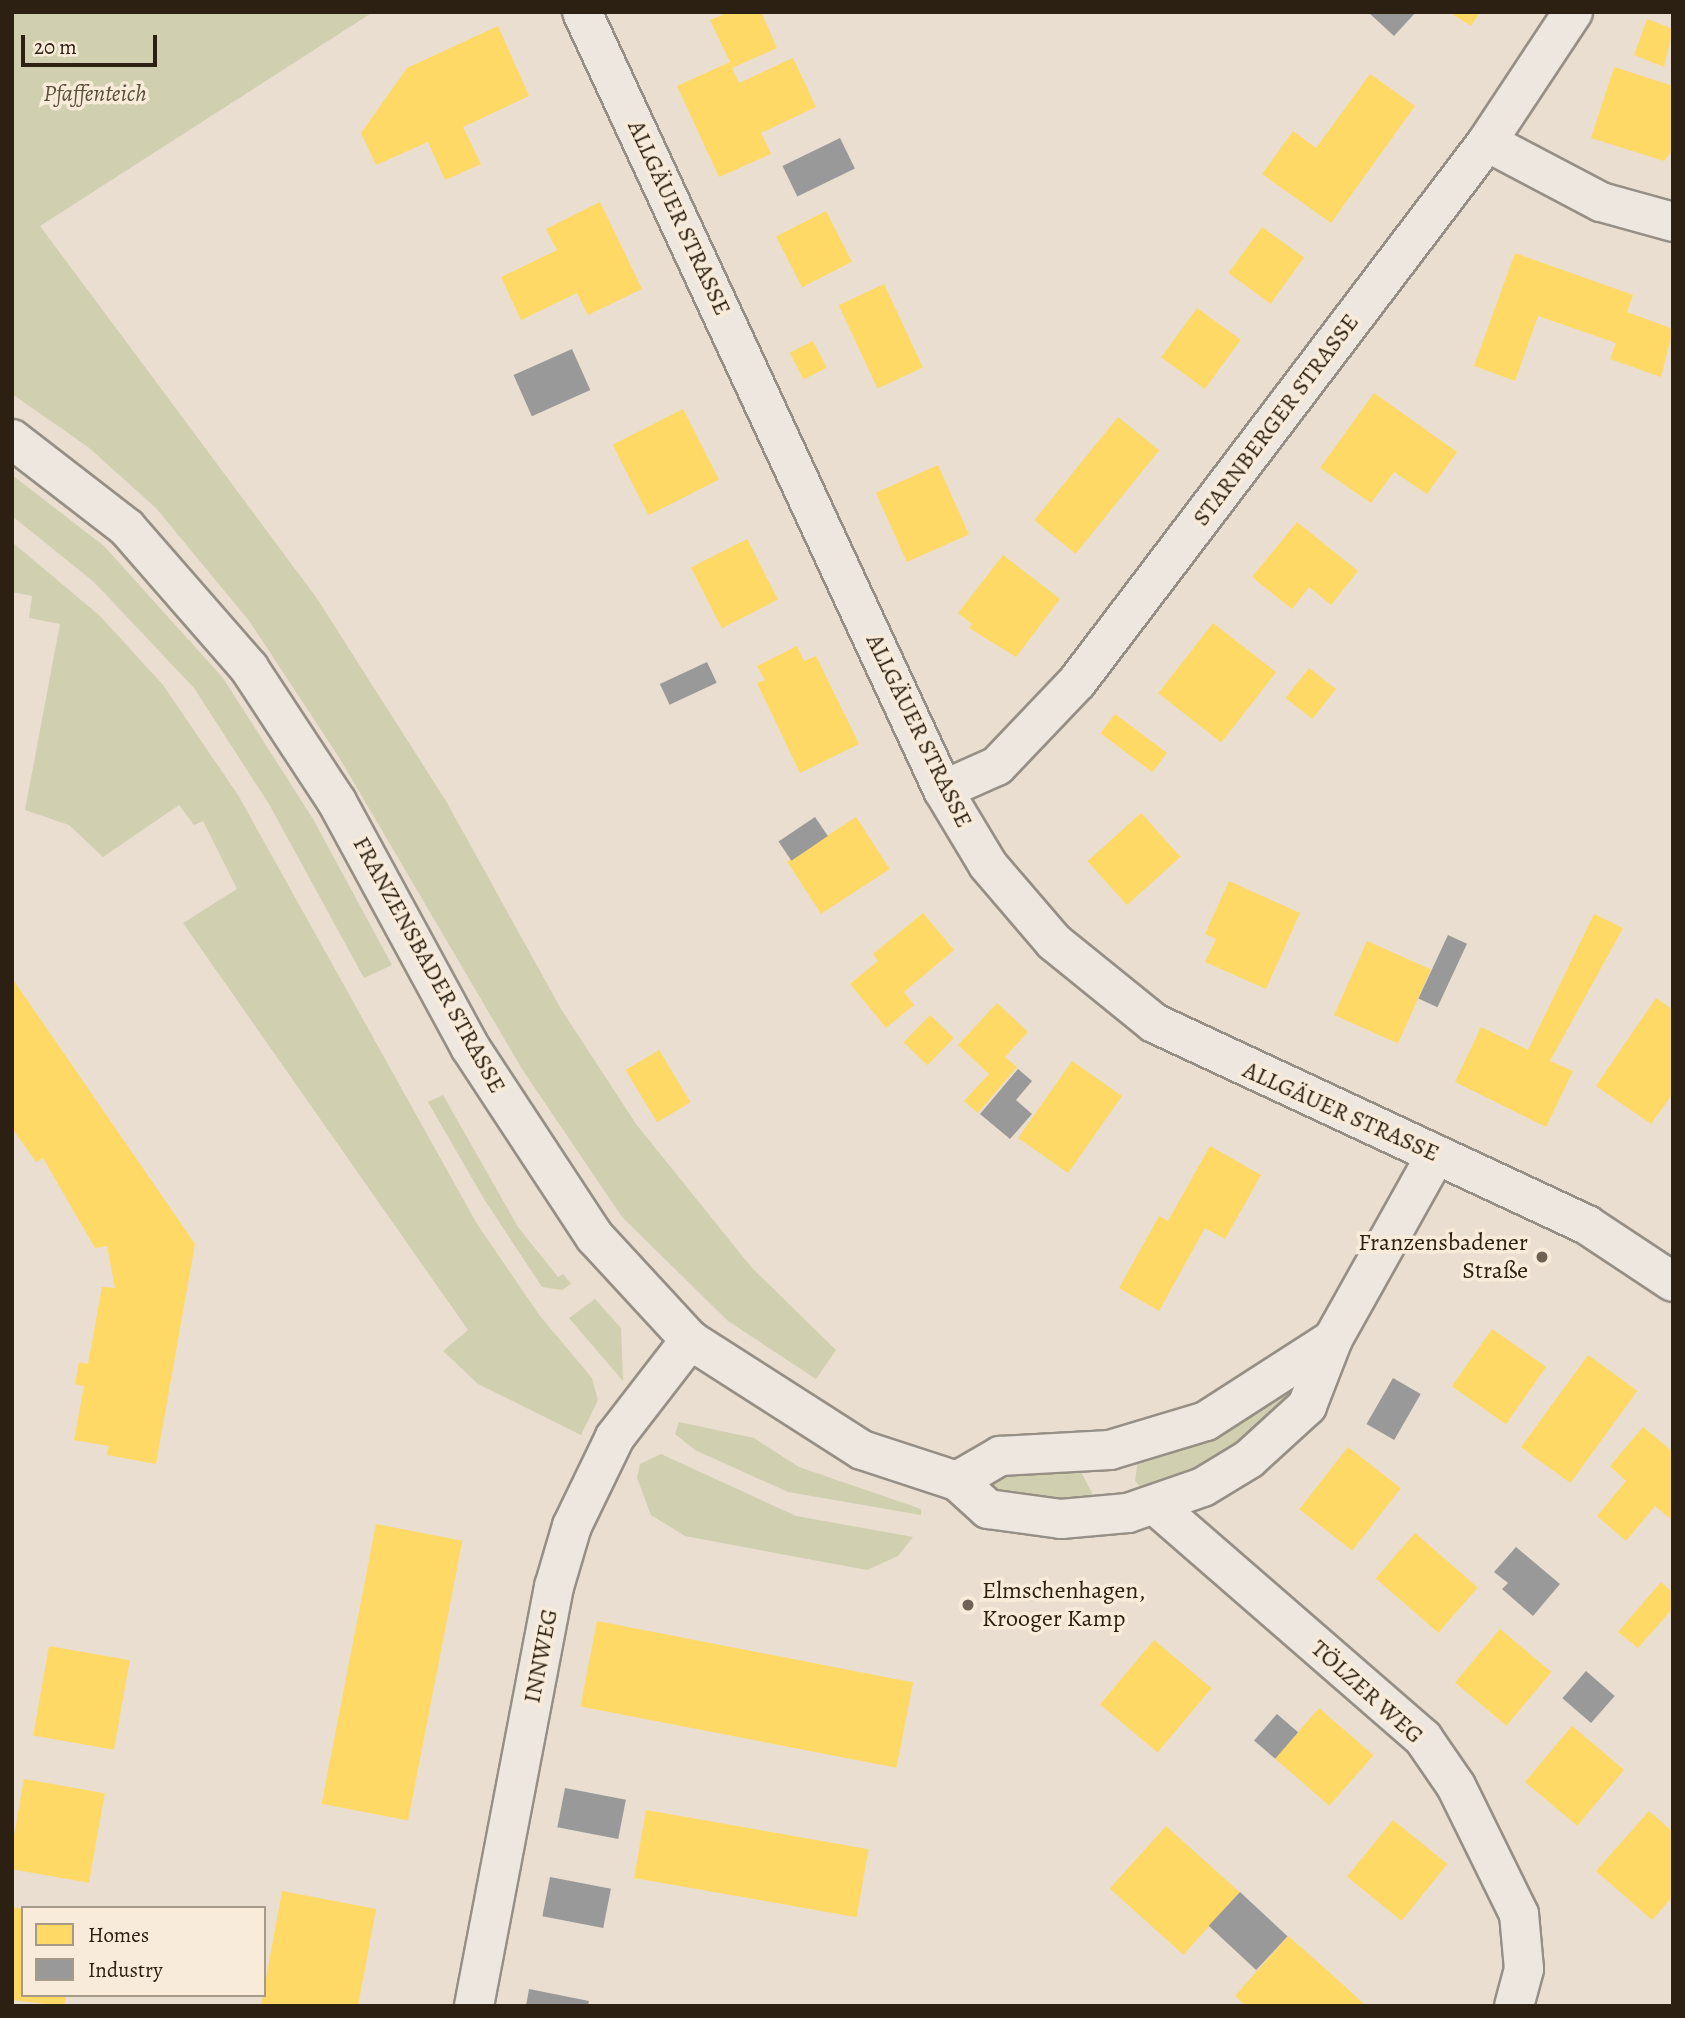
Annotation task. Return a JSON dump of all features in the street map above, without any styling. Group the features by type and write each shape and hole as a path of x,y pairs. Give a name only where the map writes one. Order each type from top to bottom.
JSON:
{"street":[{"name":"ALLGÄUER STRASSE","path":"582,12 943,790 988,865 1054,942 1154,1024 1587,1225 1673,1282"},
{"name":"STARNBERGER STRASSE","path":"943,790 997,766 1077,682 1487,142 1573,12"},
{"path":"1487,142 1601,202 1673,222"},
{"name":"FRANZENSBADER STRASSE","path":"12,439 127,528 249,668 337,802 470,1047 595,1237 691,1340 862,1450 957,1481 988,1509 1037,1516 1100,1517 1156,1506 1203,1488 1282,1433 1318,1389 1333,1339 1436,1155"},
{"name":"FRANZENSBADER STRASSE","path":"957,1481 1000,1456 1110,1450 1206,1421 1333,1339"},
{"name":"INNWEG","path":"474,2006 554,1587 572,1526 615,1437 691,1340"},
{"name":"TÖLZER WEG","path":"1156,1506 1423,1738 1456,1786 1519,1914 1524,1969 1514,2006"}],"green space":[{"name":"Pfaffenteich","path":"12,12 373,12 40,226 316,597 446,801 561,1009 636,1124 752,1268 836,1350 816,1379 728,1321 622,1217 522,1069 340,759 250,622 156,508 88,447 12,394"},
{"path":"12,475 104,546 223,678 313,819 392,965 364,978 269,804 194,688 94,582 12,516"},
{"path":"12,542 100,616 163,685 238,795 477,1224 540,1316 592,1378 598,1400 581,1435 478,1384 443,1351 468,1330 183,923 237,889 203,821 194,825 179,805 103,857 69,825 25,810 60,624 29,618 32,596 12,592"},
{"path":"443,1095 518,1227 558,1277 563,1274 571,1284 562,1290 542,1287 484,1199 428,1102"},
{"path":"595,1299 621,1328 623,1381 569,1318"},
{"path":"1296,1381 1295,1397 1209,1469 1143,1490 1135,1481 1138,1457"},
{"path":"679,1422 754,1438 799,1467 921,1509 921,1515 788,1492 695,1450 675,1434"},
{"path":"661,1454 796,1516 913,1537 898,1556 867,1570 685,1536 651,1515 637,1478 640,1464"},
{"path":"972,1465 1079,1468 1096,1501 977,1489"}],"building: Homes":[{"path":"729,12 761,12 777,48 732,68 739,83 793,58 816,107 761,133 771,154 719,177 677,86 730,62 710,20"},
{"path":"1449,12 1480,12 1471,26"},
{"path":"1647,19 1673,29 1664,67 1634,55"},
{"path":"498,26 529,96 463,127 481,164 445,180 428,142 376,165 361,133 407,68"},
{"path":"1614,67 1673,86 1673,150 1664,161 1591,138"},
{"path":"1370,74 1415,106 1331,223 1262,174 1293,131 1316,148"},
{"path":"600,202 642,289 588,315 577,293 521,320 501,277 557,250 546,229"},
{"path":"826,211 852,262 802,287 776,236"},
{"path":"1262,227 1304,258 1271,304 1228,273"},
{"path":"1515,253 1633,295 1627,312 1673,329 1661,377 1610,359 1616,343 1538,316 1515,381 1474,366"},
{"path":"884,284 923,367 878,389 839,305"},
{"path":"1197,308 1241,340 1205,389 1161,357"},
{"path":"813,341 827,368 803,380 790,353"},
{"path":"1374,393 1457,452 1427,494 1394,472 1371,503 1320,468"},
{"path":"683,409 719,479 648,515 613,445"},
{"path":"1118,417 1159,450 1075,554 1034,520"},
{"path":"938,465 969,534 907,562 876,493"},
{"path":"1297,522 1358,571 1331,605 1309,587 1292,609 1252,577"},
{"path":"747,539 778,600 722,628 691,568"},
{"path":"1003,555 1060,599 1016,657 969,628 972,624 958,613"},
{"path":"1213,623 1276,672 1221,742 1158,693"},
{"path":"797,646 804,661 816,656 859,744 800,773 757,683 765,680 757,666"},
{"path":"1309,668 1336,689 1312,719 1286,698"},
{"path":"1115,714 1167,753 1152,772 1101,733"},
{"path":"1141,813 1180,857 1127,905 1087,861"},
{"path":"856,817 890,869 821,914 787,862"},
{"path":"1229,881 1300,913 1266,989 1205,962 1216,939 1205,934"},
{"path":"923,913 954,950 904,992 914,1005 886,1028 850,984 878,961 873,954"},
{"path":"1594,914 1623,928 1550,1061 1573,1071 1546,1127 1455,1082 1481,1027 1528,1050"},
{"path":"1367,941 1431,969 1398,1043 1334,1015"},
{"path":"12,978 195,1244 156,1464 107,1455 109,1446 74,1440 84,1386 75,1384 79,1362 88,1364 102,1287 115,1288 107,1246 95,1248 43,1158 36,1162 12,1128"},
{"path":"1656,998 1673,1010 1673,1093 1651,1124 1596,1086"},
{"path":"997,1003 1028,1032 1005,1057 1017,1067 978,1113 964,1101 989,1074 958,1045"},
{"path":"930,1015 954,1038 927,1065 904,1042"},
{"path":"659,1050 690,1102 657,1122 626,1070"},
{"path":"1072,1061 1122,1096 1068,1173 1018,1138"},
{"path":"1210,1146 1261,1175 1225,1239 1205,1228 1159,1311 1119,1288 1159,1216 1168,1221"},
{"path":"1492,1329 1546,1367 1506,1424 1452,1386"},
{"path":"1588,1355 1637,1391 1570,1483 1521,1447"},
{"path":"1643,1427 1673,1452 1673,1521 1655,1506 1626,1541 1597,1516 1626,1481 1610,1466"},
{"path":"1348,1447 1401,1488 1352,1551 1299,1509"},
{"path":"376,1524 462,1541 408,1821 322,1804"},
{"path":"1415,1533 1478,1587 1438,1633 1376,1578"},
{"path":"1661,1582 1673,1593 1673,1608 1638,1648 1618,1632"},
{"path":"597,1621 913,1682 896,1768 580,1706"},
{"path":"1500,1629 1551,1672 1506,1726 1455,1683"},
{"path":"1154,1640 1211,1688 1157,1753 1100,1704"},
{"path":"49,1646 130,1660 114,1750 33,1736"},
{"path":"1319,1708 1373,1755 1329,1806 1275,1759"},
{"path":"1572,1726 1624,1770 1577,1826 1525,1782"},
{"path":"24,1779 105,1793 89,1883 12,1869 12,1847"},
{"path":"646,1810 869,1849 857,1917 634,1878"},
{"path":"1649,1811 1673,1832 1673,1896 1652,1920 1596,1871"},
{"path":"1393,1820 1447,1864 1401,1921 1347,1877"},
{"path":"1166,1826 1240,1892 1183,1955 1110,1888"},
{"path":"282,1891 376,1909 358,2006 261,2006 263,1997 266,1997 266,1979"},
{"path":"12,1907 21,1909 21,1997 66,1997 64,2006 12,2000"},
{"path":"1288,1936 1366,2006 1246,2006 1235,1996"}],"building: Industry":[{"path":"1368,12 1416,12 1394,36"},
{"path":"840,138 855,169 797,197 782,166"},
{"path":"572,349 590,390 532,416 514,375"},
{"path":"707,662 717,683 670,705 660,684"},
{"path":"815,817 828,836 791,861 779,842"},
{"path":"1448,935 1467,944 1437,1007 1418,998"},
{"path":"1018,1069 1032,1081 1016,1100 1032,1114 1010,1139 980,1114"},
{"path":"1393,1378 1421,1394 1394,1440 1366,1424"},
{"path":"1516,1547 1560,1584 1533,1616 1502,1589 1508,1583 1494,1572"},
{"path":"1586,1671 1615,1696 1591,1723 1562,1698"},
{"path":"1277,1714 1298,1732 1275,1759 1254,1740"},
{"path":"565,1788 626,1800 618,1839 557,1827"},
{"path":"550,1877 611,1889 603,1928 542,1916"},
{"path":"1240,1892 1288,1936 1256,1970 1209,1926"},
{"path":"529,1989 589,2001 588,2006 526,2006"}],"place":[{"name":"Franzensbadener Straße","path":"1542,1257"},
{"name":"Elmschenhagen, Krooger Kamp","path":"968,1605"}]}
